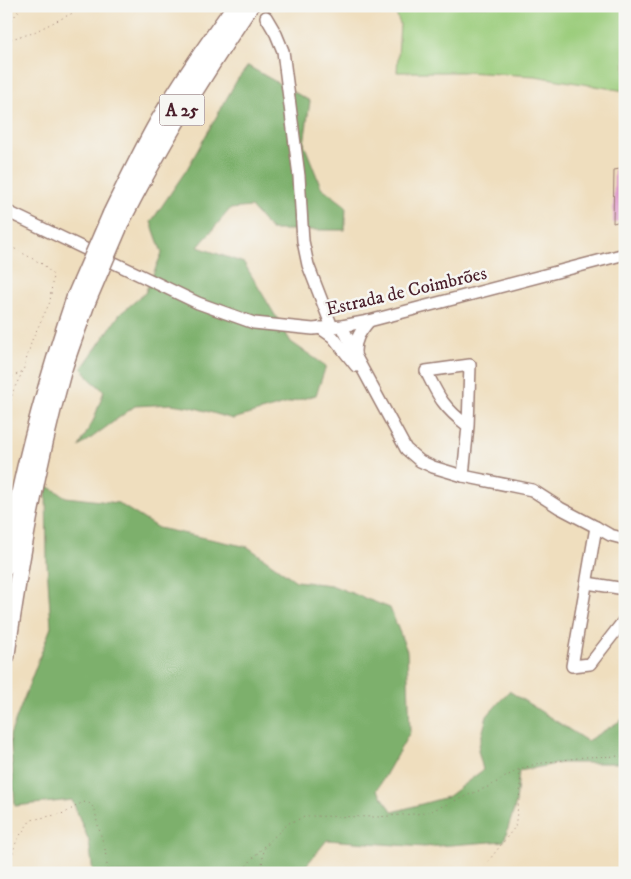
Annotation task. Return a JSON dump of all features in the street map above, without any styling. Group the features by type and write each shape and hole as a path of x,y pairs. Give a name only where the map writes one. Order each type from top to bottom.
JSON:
{"highway":[{"name":"A 25","path":"6,566 28,457 50,371 117,217 135,164 159,120 235,6"},
{"name":"A 25","path":"117,217 148,169 206,70 250,6"},
{"name":"A 25","path":"6,657 22,553 41,456 81,300"}],"street":[{"path":"266,17 283,51 299,176 303,241 308,265 337,327 355,355 406,449 426,464 464,476 532,490 560,508 610,535 625,539"},
{"name":"Estrada de Coimbrões","path":"6,211 198,303 254,323 313,329 369,321 625,254"},
{"path":"355,355 354,345 360,332 369,321"},
{"path":"320,328 327,332 344,349 375,393"},
{"path":"464,476 468,426 470,365 426,371 438,397 451,413 468,426"},
{"path":"596,527 572,666 590,664 625,619"},
{"path":"587,583 625,589"}],"path":[{"path":"6,28 22,6"},
{"path":"6,40 30,34 87,6"},
{"path":"6,244 44,265 53,275 50,302 32,340 23,370 13,391 6,425"},
{"path":"6,380 23,370"},
{"path":"261,873 264,849 288,823 307,816 377,817 426,813 475,792 519,769 553,760 625,756"},
{"path":"479,873 515,827 521,785 519,769"},
{"path":"10,873 16,839 31,820 65,814 83,802 89,803 95,809 105,849 108,873"},
{"path":"240,873 264,846 271,841"}],"green space":[{"path":"393,6 625,6 625,91 535,76 466,72 397,72 400,24"},
{"path":"248,66 310,101 304,144 321,187 346,206 345,230 271,230 251,207 230,209 198,247 244,263 291,342 326,366 316,395 233,419 192,407 171,404 135,406 79,447 94,419 104,391 90,379 82,368 120,314 145,293 162,253 151,222 187,169 237,80"},
{"path":"46,485 66,497 118,503 158,528 248,547 296,581 331,585 390,608 407,651 410,732 377,790 393,812 447,797 483,770 478,750 487,716 509,691 587,741 625,718 625,763 561,763 519,771 516,803 504,841 424,847 327,840 300,873 93,873 89,841 72,800 15,806 10,735 51,627 47,563"}],"building":[{"path":"625,168 625,220 613,223 614,170"}]}
